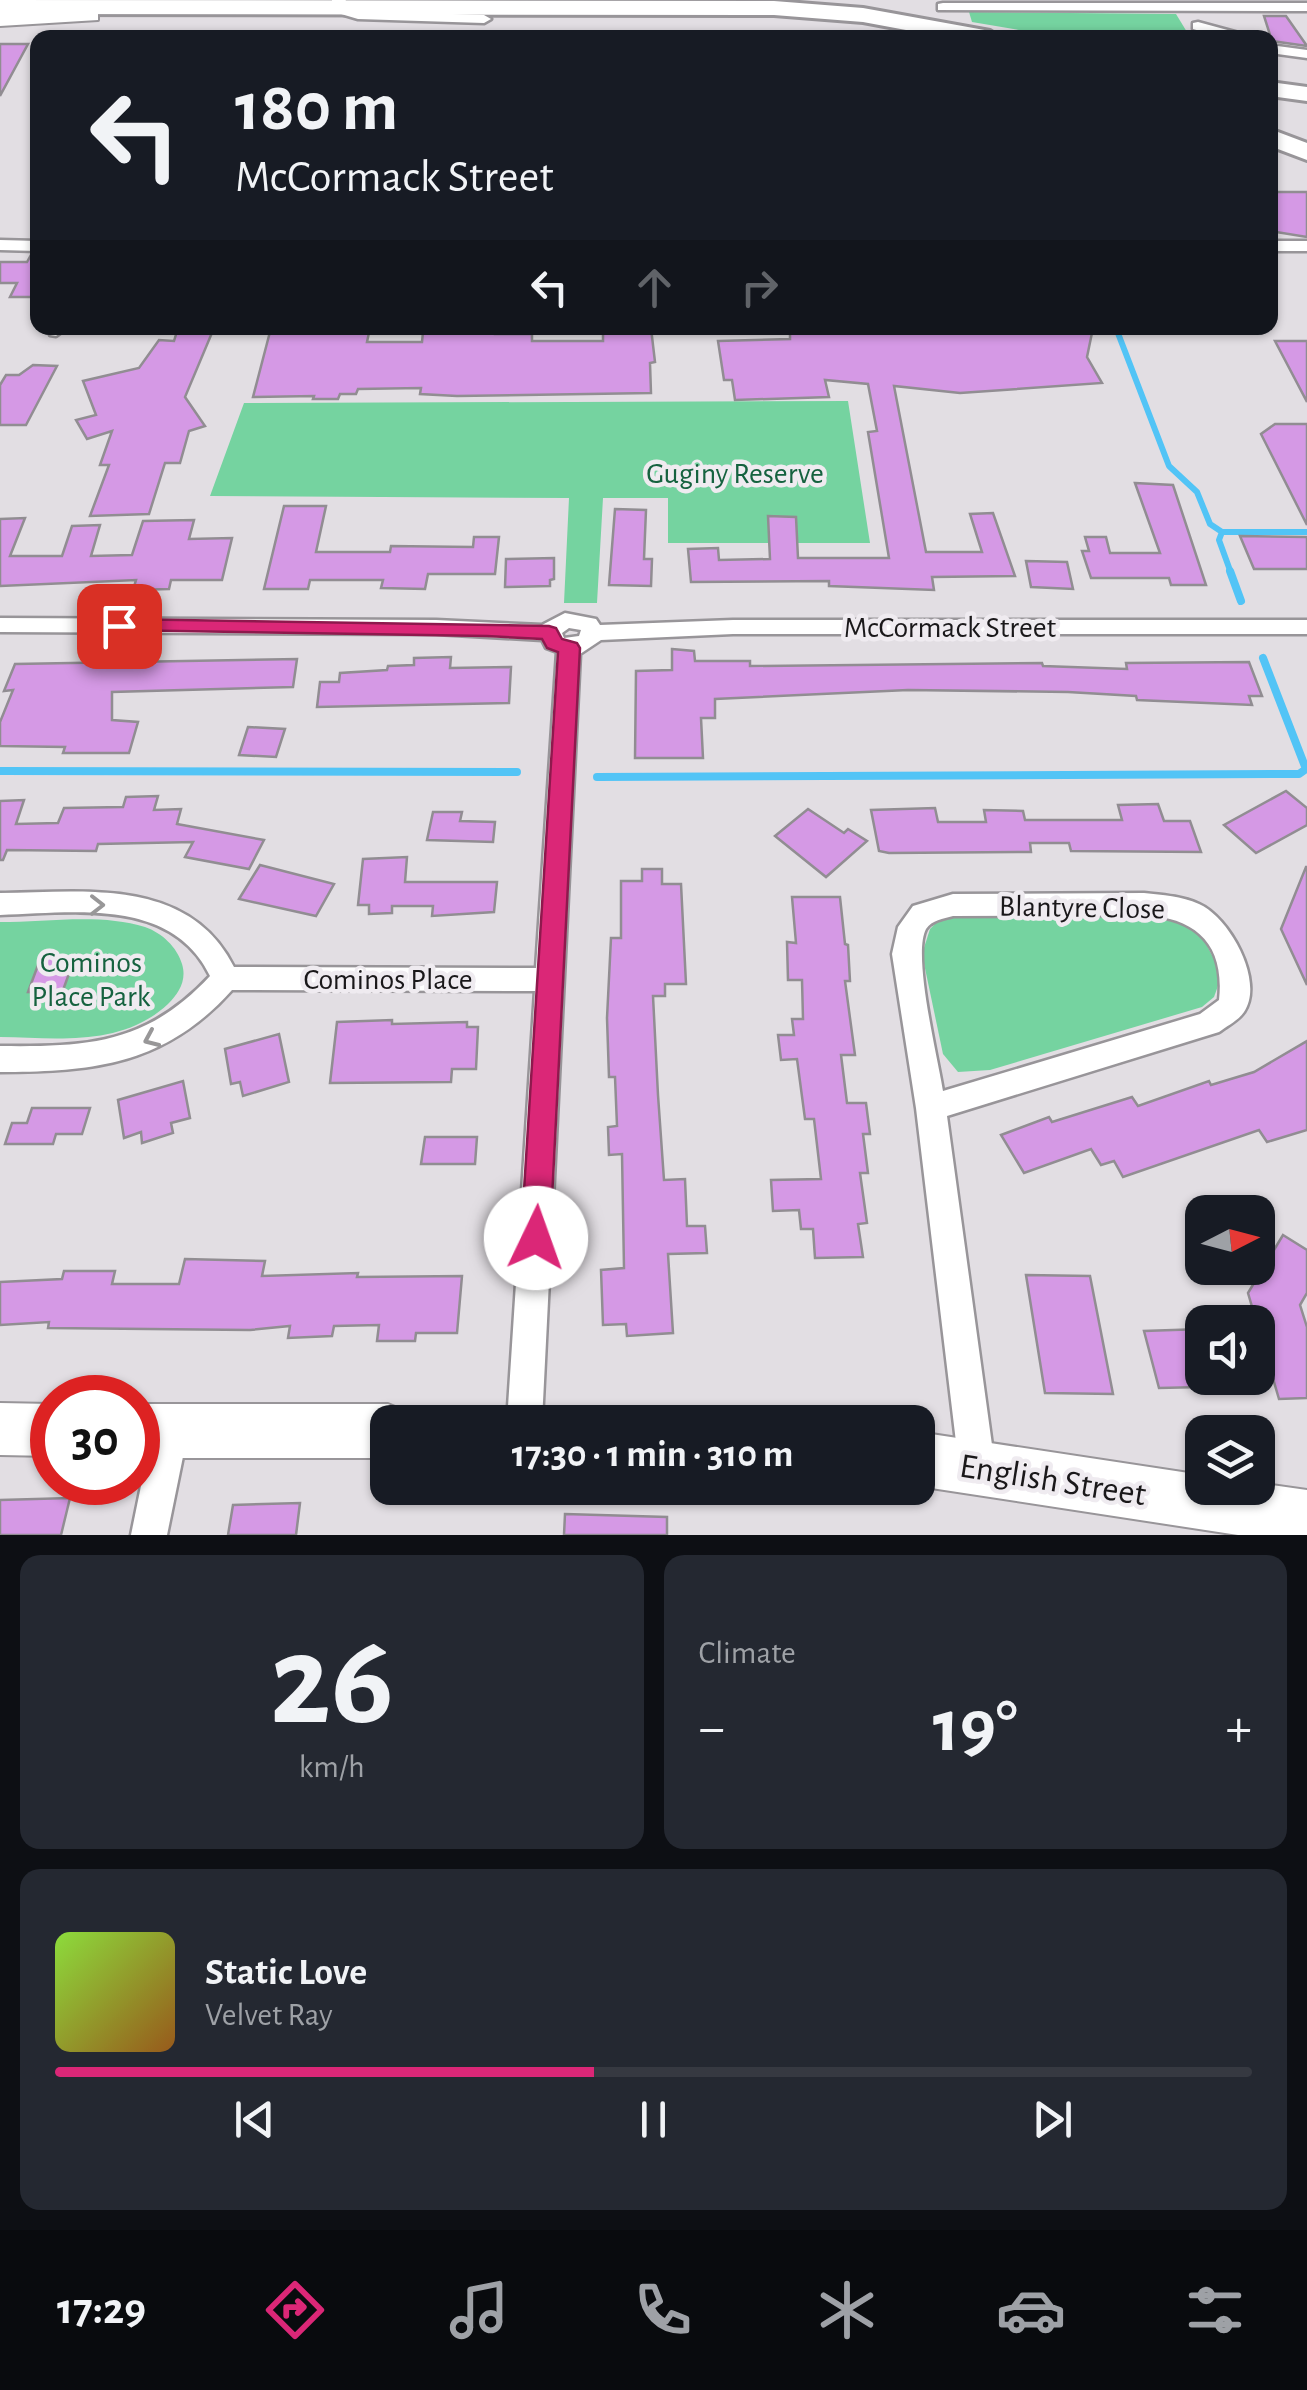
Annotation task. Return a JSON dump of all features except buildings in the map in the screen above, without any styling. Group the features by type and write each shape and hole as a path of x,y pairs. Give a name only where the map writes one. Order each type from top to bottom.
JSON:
{"main road":[{"path":"887,0 895,8 937,24"},
{"path":"0,13 91,16 548,4 851,8 937,24"},
{"path":"340,7 484,20 851,8"},
{"path":"0,13 189,13"},
{"path":"1278,137 1307,139"},
{"path":"1278,139 1307,152"}],"street":[{"path":"937,24 1186,7 1307,7"},
{"path":"1186,7 1201,30"},
{"path":"1278,51 1307,54"},
{"path":"0,246 30,246"},
{"path":"1278,246 1307,246"},
{"name":"McCormack Street","path":"0,625 436,628 570,638 733,628 1307,626"},
{"path":"525,1405 570,638"},
{"path":"0,904 114,904 170,915 207,942 225,978 195,1013 167,1032 128,1049 69,1060 0,1059"},
{"name":"Blantyre Close","path":"931,1108 1209,1023 1232,1006 1236,994 1232,958 1209,924 1172,906 953,905 923,914 912,927 906,954 931,1108 977,1468"},
{"name":"Cominos Place","path":"225,978 551,980"},
{"path":"0,1429 30,1430"},
{"path":"160,1432 370,1431"},
{"name":"English Street","path":"935,1462 1208,1518 1307,1518"},
{"path":"149,1535 150,1505"}],"green space":[{"path":"969,12 1176,14 1186,30 1019,30 972,22"},
{"name":"Guginy Reserve","path":"848,401 870,543 668,543 668,498 603,498 597,603 564,603 569,498 210,496 244,403"},
{"path":"957,915 1170,918 1198,928 1217,965 1219,983 1214,997 1202,1007 990,1070 958,1072 943,1054 922,954 930,929 940,919"},
{"name":"Cominos Place Park","path":"92,919 145,927 173,946 183,970 181,986 168,1004 150,1018 110,1034 0,1037 0,922"}],"waterway":[{"path":"1119,335 1169,466 1197,492 1210,524 1222,532"},
{"path":"1222,532 1307,532"},
{"path":"1222,532 1219,540 1231,573"},
{"path":"1230,571 1241,601"},
{"path":"597,777 1299,774 1306,769 1263,658"},
{"path":"0,771 517,772"}],"route":[{"path":"119,626 487,629 549,633 554,644 569,648 536,1238"}]}
